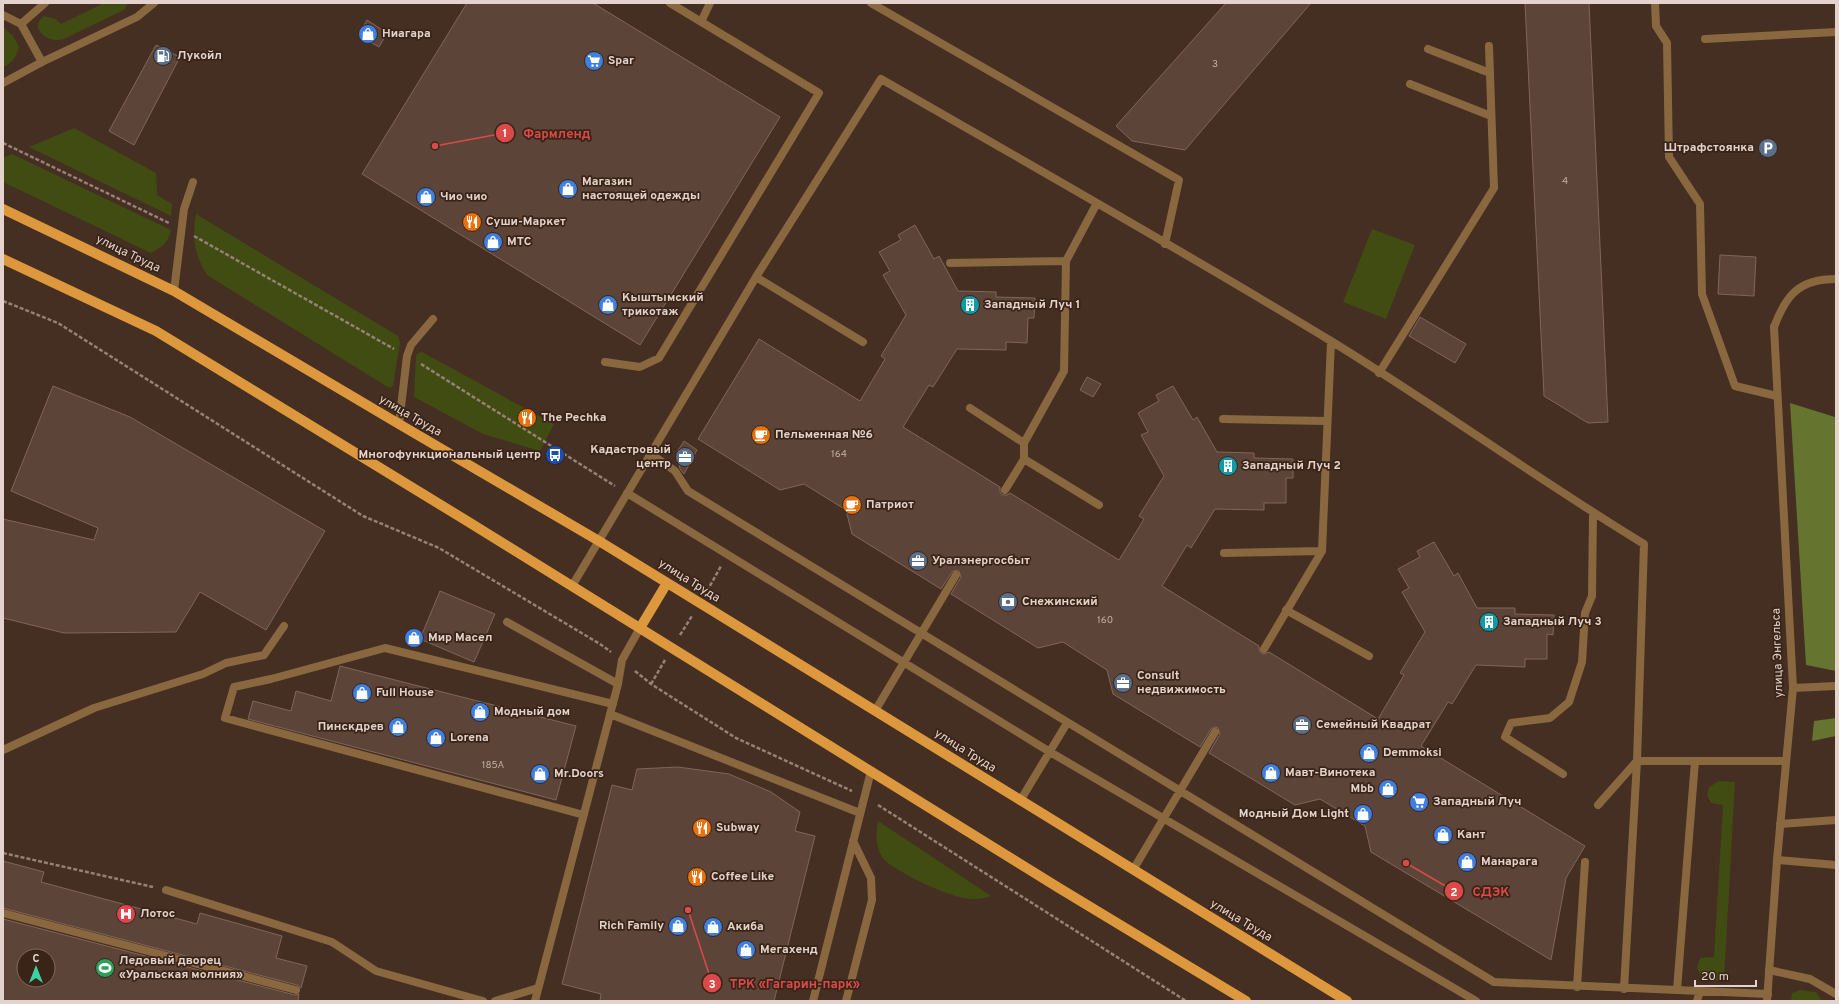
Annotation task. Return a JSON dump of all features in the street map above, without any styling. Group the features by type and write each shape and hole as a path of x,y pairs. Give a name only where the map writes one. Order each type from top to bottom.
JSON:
{"main road":[{"name":"улица Труда","path":"3,209 174,291 599,541 1347,1001"},
{"path":"3,258 156,332 572,586 1052,884 1246,1001"},
{"path":"640,628 668,583"}],"street":[{"path":"21,24 45,3"},
{"path":"3,83 42,62 137,17 154,3"},
{"path":"604,362 640,367 659,358 819,93 670,3"},
{"path":"701,22 710,3"},
{"path":"871,3 1179,180 1165,244"},
{"path":"1656,3 1656,26 1667,43 1669,157 1700,204 1702,294 1735,386 1777,396"},
{"path":"3,15 21,24 42,62"},
{"path":"1705,39 1836,32"},
{"path":"1379,372 1494,188 1488,46"},
{"path":"1428,49 1490,73"},
{"path":"572,586 756,277 881,79 1331,342 1593,513 1644,544 1637,761 1624,989"},
{"path":"1410,84 1491,116"},
{"path":"174,291 184,209 193,182"},
{"path":"1005,490 1024,460 1024,443 1064,371 1066,261 1097,204"},
{"path":"950,263 1066,261"},
{"path":"756,277 863,342"},
{"name":"улица Энгельса","path":"1767,997 1785,761 1793,688 1774,327 1781,309 1795,289 1822,279 1836,279"},
{"path":"398,424 407,356 411,345 433,319"},
{"path":"1264,649 1322,551 1331,342"},
{"path":"970,408 1024,443"},
{"path":"1223,419 1327,421"},
{"path":"651,454 676,471 688,491 1494,982 1577,987 1677,990 1767,997"},
{"path":"1024,460 1099,505"},
{"path":"627,493 1050,752 1476,1001"},
{"path":"1563,774 1505,737 1511,723 1550,718 1569,702 1582,662 1584,613 1592,596 1593,513"},
{"path":"1224,553 1322,551"},
{"path":"875,711 920,633 956,575"},
{"path":"1286,610 1369,656"},
{"path":"507,622 618,684"},
{"path":"3,750 94,708 203,674 226,664 264,655 284,626"},
{"path":"535,1001 613,704 622,660 640,628"},
{"path":"584,815 225,718 234,687 271,680 385,648 613,704"},
{"path":"1793,688 1836,686"},
{"path":"610,714 860,813"},
{"path":"1020,801 1067,723"},
{"path":"1133,870 1215,732"},
{"path":"1598,805 1637,761 1785,761"},
{"path":"1677,990 1695,761"},
{"path":"813,1001 871,771"},
{"path":"1780,824 1836,820"},
{"path":"846,1001 872,900 871,878 853,841"},
{"path":"1777,860 1836,865"},
{"path":"1577,987 1585,862"},
{"path":"166,890 332,942 376,971 483,1001"},
{"path":"3,913 296,990"},
{"path":"1769,970 1810,979 1836,994"},
{"path":"495,1001 538,988"},
{"path":"1697,1001 1700,992"}],"path":[{"path":"3,143 181,229 407,356 627,493"},
{"path":"3,301 58,323 363,516 439,548 600,644 651,684 736,738 864,797 1186,1001"},
{"path":"3,852 166,890"}],"green space":[{"path":"104,3 128,3 124,10 63,39 54,40 44,36 38,29 40,20 44,16 56,19 61,24"},
{"path":"3,27 13,36 19,47 14,59 3,67"},
{"path":"74,128 156,173 157,195 172,204 171,216 29,147"},
{"path":"12,154 171,230 168,238 161,247 151,253 3,182 3,158"},
{"path":"196,214 398,336 400,342 393,386 390,388 386,386 207,275 199,260 195,246 194,231"},
{"path":"1372,229 1415,245 1386,319 1343,302"},
{"path":"422,352 554,424 540,451 483,434 414,397 416,356 418,353"},
{"path":"1790,403 1835,417 1836,671 1806,665"},
{"path":"1836,718 1836,736 1812,741 1814,721"},
{"path":"1719,781 1735,782 1724,981 1706,980 1702,978 1697,968 1700,958 1714,957 1723,805 1711,803 1707,795 1709,787"},
{"path":"878,821 991,896 968,899 956,896 920,882 896,869 882,857 878,848"},
{"path":"1800,990 1816,992 1822,1001 1791,1001 1792,993"}],"building":[{"path":"467,3 593,3 780,117 640,345 362,174"},
{"path":"1226,3 1311,3 1185,150 1132,141 1116,126"},
{"path":"1525,3 1589,3 1608,422 1588,423 1544,396"},
{"path":"367,20 387,33 379,47 358,35"},
{"path":"156,45 180,57 134,145 109,131"},
{"path":"915,225 934,259 939,256 958,291 996,292 996,297 1035,298 1034,318 1028,318 1027,343 1006,342 1006,350 957,349 933,387 929,385 903,427 1000,487 1000,492 1002,495 1007,495 1010,493 1119,560 1144,519 1139,516 1164,476 1141,435 1148,432 1138,413 1159,401 1156,395 1173,386 1193,420 1197,417 1217,452 1254,453 1254,458 1293,459 1293,478 1286,478 1286,503 1264,503 1264,510 1215,509 1191,548 1187,545 1162,586 1259,646 1261,653 1264,654 1269,652 1378,719 1404,675 1400,673 1425,632 1402,592 1409,588 1398,569 1420,557 1417,551 1434,542 1454,576 1458,573 1477,608 1515,608 1515,614 1554,615 1553,635 1547,634 1547,659 1525,659 1525,667 1476,665 1452,704 1448,702 1421,746 1585,846 1566,878 1551,960 1371,852 1365,826 1320,799 1295,805 1209,753 1220,734 1218,728 1215,727 1211,729 1200,747 1113,694 1107,670 1063,642 1038,648 951,594 961,577 959,571 956,570 952,572 941,589 852,534 846,510 804,484 780,490 698,439 759,339 860,401 885,359 881,356 906,315 883,275 890,271 879,252 901,240 898,235"},
{"path":"1720,255 1756,257 1754,296 1718,294"},
{"path":"1420,317 1466,344 1455,363 1409,336"},
{"path":"1087,377 1101,384 1093,397 1080,390"},
{"path":"53,386 130,417 325,531 266,630 200,592 176,632 64,633 3,618 3,519 94,540 98,528 11,491"},
{"name":"Кадастровый центр","path":"684,441 697,450 684,474 680,469 677,452"},
{"path":"440,591 495,614 474,662 420,639"},
{"path":"340,666 576,726 556,800 248,719 253,701 291,711 296,691 331,701"},
{"path":"678,767 729,774 771,792 800,812 795,831 815,836 774,1001 600,1001 601,994 562,984 612,785 632,790 637,769"},
{"path":"3,861 44,872 41,882 197,924 200,913 282,936 276,958 307,966 301,988 297,985 3,908"},
{"name":"Ледовый дворец «Уральская молния»","path":"3,919 295,995 299,994 298,1001 3,1001"}],"place":[{"name":"Ниагара","path":"368,34"},
{"name":"Лукойл","path":"163,56"},
{"name":"Spar","path":"594,61"},
{"name":"Фармленд","path":"435,146"},
{"name":"Штрафстоянка","path":"1768,148"},
{"name":"Магазин настоящей одежды","path":"568,189"},
{"name":"Чио чио","path":"426,197"},
{"name":"Суши-Маркет","path":"472,222"},
{"name":"МТС","path":"493,242"},
{"name":"Кыштымский трикотаж","path":"608,305"},
{"name":"Западный Луч 1","path":"970,305"},
{"name":"The Pechka","path":"527,418"},
{"name":"Пельменная №6","path":"761,435"},
{"name":"Многофункциональный центр","path":"555,455"},
{"name":"Кадастровый центр","path":"685,457"},
{"name":"Западный Луч 2","path":"1228,466"},
{"name":"Патриот","path":"852,505"},
{"name":"Уралэнергосбыт","path":"918,561"},
{"name":"Снежинский","path":"1008,602"},
{"name":"Западный Луч 3","path":"1489,622"},
{"name":"Мир Масел","path":"414,638"},
{"name":"Consult недвижимость","path":"1123,683"},
{"name":"Full House","path":"362,693"},
{"name":"Модный дом","path":"480,712"},
{"name":"Семейный Квадрат","path":"1302,725"},
{"name":"Пинскдрев","path":"398,727"},
{"name":"Lorena","path":"436,738"},
{"name":"Demmoksi","path":"1369,753"},
{"name":"Мавт-Винотека","path":"1271,773"},
{"name":"Mr.Doors","path":"540,774"},
{"name":"Mbb","path":"1388,789"},
{"name":"Западный Луч","path":"1419,802"},
{"name":"Модный Дом Light","path":"1363,814"},
{"name":"Subway","path":"702,828"},
{"name":"Кант","path":"1443,835"},
{"name":"Манарага","path":"1467,862"},
{"name":"СДЭК","path":"1406,863"},
{"name":"Coffee Like","path":"697,877"},
{"name":"ТРК «Гагарин-парк»","path":"688,910"},
{"name":"Лотос","path":"126,914"},
{"name":"Rich Family","path":"678,926"},
{"name":"Акиба","path":"713,927"},
{"name":"Мегахенд","path":"746,950"},
{"name":"Ледовый дворец «Уральская молния»","path":"105,968"}]}
